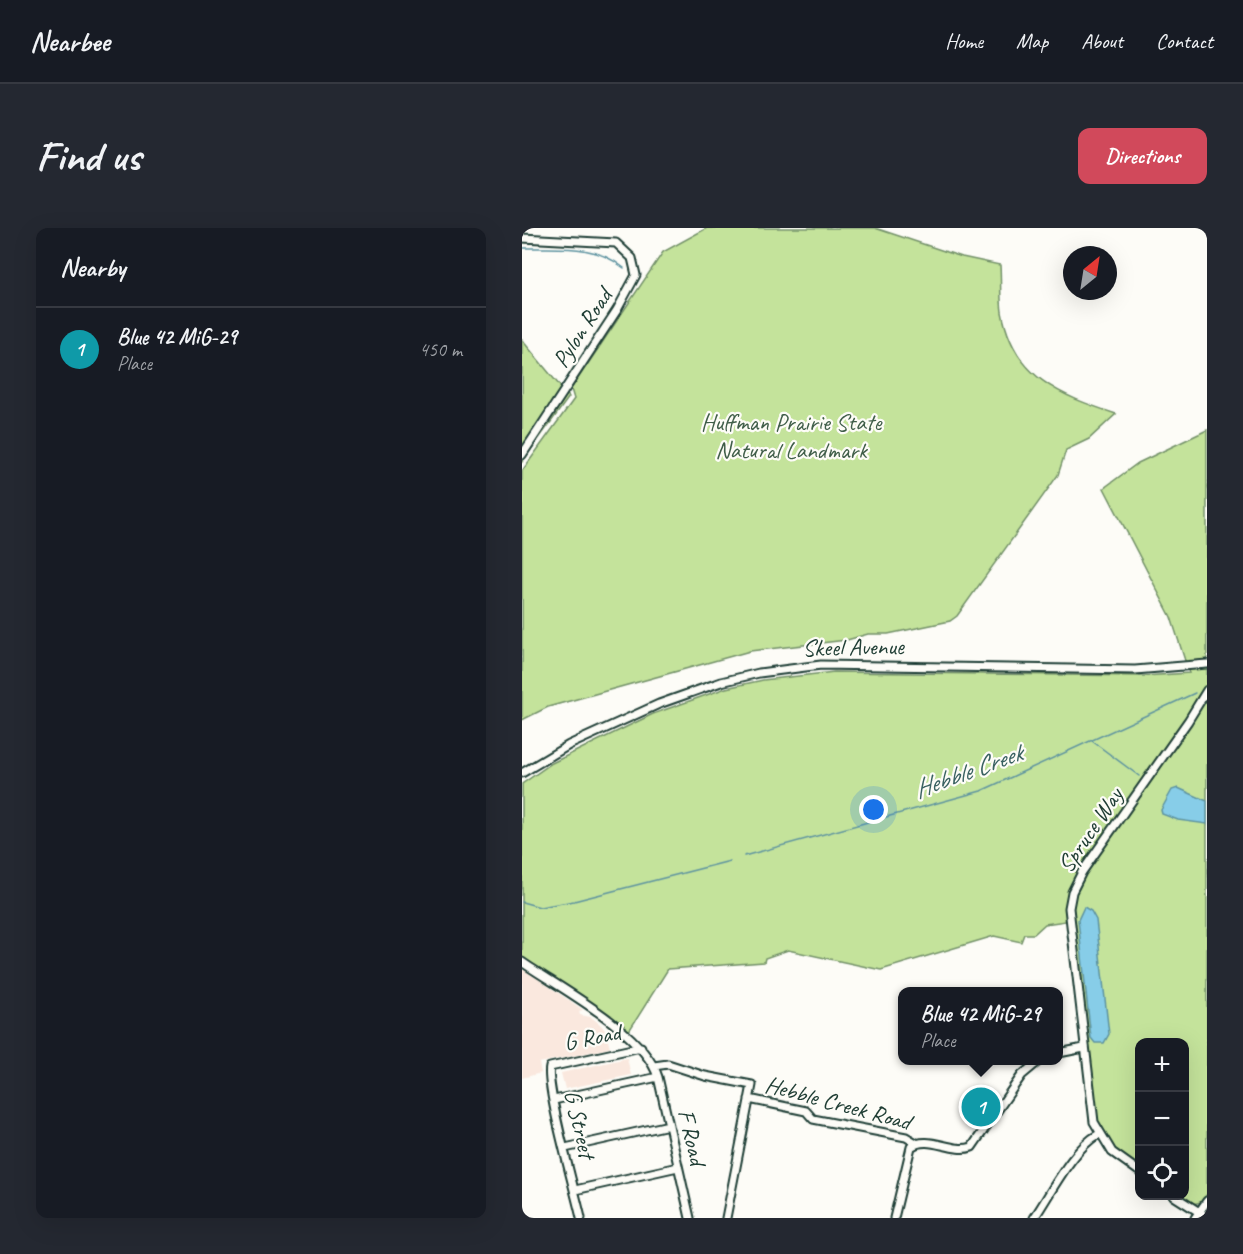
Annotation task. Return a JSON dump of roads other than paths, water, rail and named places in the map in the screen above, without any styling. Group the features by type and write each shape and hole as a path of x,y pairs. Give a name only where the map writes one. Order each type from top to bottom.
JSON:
{"street":[{"name":"Pylon Road","path":"522,238 616,243 632,258 636,269 635,282 522,455"},
{"name":"Skeel Avenue","path":"522,773 569,745 659,704 721,682 759,673 821,665 1136,670 1207,664"},
{"name":"Spruce Way","path":"1135,1168 1112,1152 1099,1134 1094,1122 1069,908 1072,892 1082,872 1188,721 1207,690"},
{"path":"522,962 633,1038 654,1066"},
{"name":"G Road","path":"550,1066 641,1047"},
{"path":"1063,1052 1084,1048"},
{"name":"Hebble Creek Road","path":"654,1066 668,1064 705,1076 752,1085 749,1099 806,1111 813,1119 906,1137 916,1143 923,1142 962,1149 972,1147 1022,1075 1034,1065"},
{"name":"G Street","path":"550,1066 548,1074 575,1190"},
{"name":"F Road","path":"654,1066 690,1218"},
{"path":"554,1100 658,1077"},
{"path":"726,1218 749,1099"},
{"path":"565,1148 669,1125"},
{"path":"1034,1218 1077,1153 1099,1134"},
{"path":"894,1218 908,1152 916,1143"},
{"path":"581,1218 575,1190 678,1167"},
{"path":"1179,1200 1197,1215 1207,1217"},
{"path":"1197,1215 1207,1201"}],"water":[{"path":"1178,788 1207,801 1207,824 1178,820 1162,814 1161,810 1172,790"},
{"path":"1084,907 1091,911 1096,920 1109,1034 1104,1043 1095,1043 1091,1038 1078,920"}],"waterway":[{"path":"522,248 562,248 588,251 600,254 624,268"},
{"name":"Hebble Creek","path":"744,856 981,791 1195,693"},
{"path":"1092,741 1139,776"},
{"name":"Hebble Creek","path":"522,902 540,907 574,901 730,861"}],"place":[{"name":"Blue 42 MiG-29","path":"981,1107"}],"park label":[{"name":"Huffman Prairie State Natural Landmark","path":"791,436"}]}
